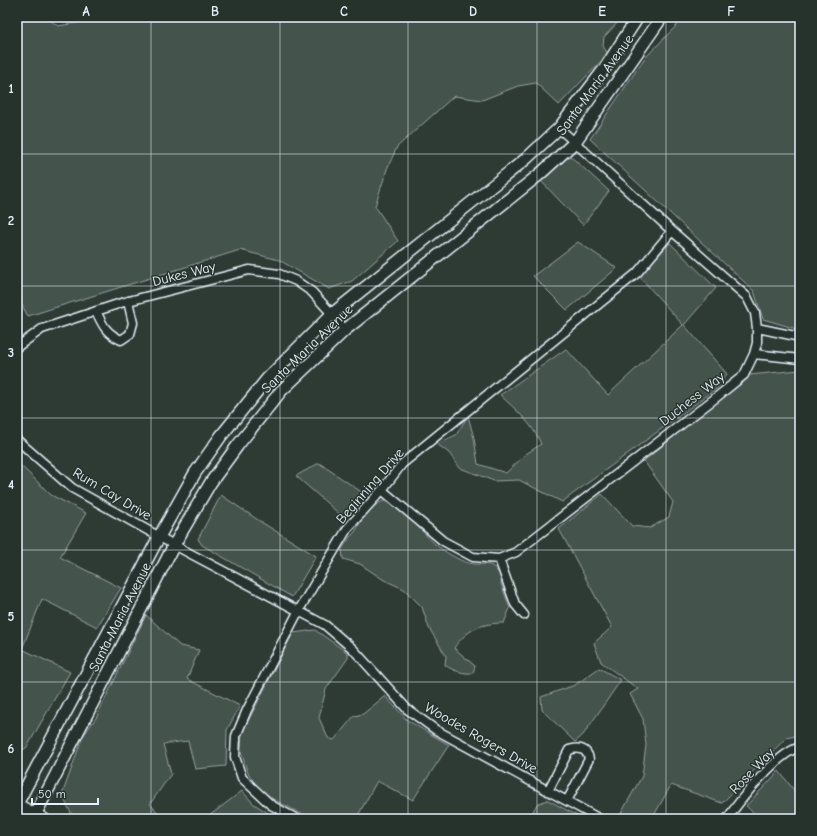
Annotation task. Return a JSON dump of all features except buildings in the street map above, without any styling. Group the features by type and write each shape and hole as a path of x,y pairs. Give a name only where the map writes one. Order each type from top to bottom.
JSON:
{"main road":[{"path":"17,804 37,818"}],"street":[{"name":"Santa Maria Avenue","path":"17,804 159,537 195,473 221,436 267,379 332,314 527,158 559,128 605,68 638,17"},
{"name":"Santa Maria Avenue","path":"37,818 174,546 211,482 238,445 282,391 345,330 540,174 575,142 662,17"},
{"name":"Duchess Way","path":"382,490 442,541 473,557 499,559 516,552 744,375 754,354 757,343 755,313 747,297 672,232 559,128"},
{"name":"Beginning Drive","path":"297,819 271,805 242,778 236,757 236,736 247,710 300,610 347,529 382,490 402,464 636,273 672,232"},
{"name":"Dukes Way","path":"17,347 42,328 128,302 249,270 279,274 296,281 312,292 345,330"},
{"path":"96,311 102,323 111,335 121,340 130,334 132,323 128,302"},
{"path":"757,328 800,337"},
{"path":"754,354 800,359"},
{"name":"Rum Cay Drive","path":"17,440 72,488 159,537"},
{"name":"Woodes Rogers Drive","path":"159,537 300,610 325,625 353,649 407,709 436,730 600,819"},
{"path":"499,559 515,604 524,615"},
{"path":"548,791 569,750 577,747 583,749 588,755 589,759 566,801"},
{"name":"Rose Way","path":"727,819 742,799 772,767 793,749 800,747"}],"shaded area":[{"path":"17,17 46,17 58,26 112,17 623,17 604,37 603,46 608,54 559,105 536,83 518,86 482,100 454,96 397,147 387,169 375,206 398,241 352,281 329,289 279,260 240,250 28,316 17,297"},
{"path":"678,17 800,17 800,330 763,319 754,291 590,139 644,59 680,22"},
{"path":"568,154 609,191 583,225 540,180"},
{"path":"578,242 617,268 567,310 533,276"},
{"path":"670,243 716,288 684,325 727,374 717,388 562,502 519,480 494,481 460,468 449,453 437,444 456,435 468,416 474,438 478,464 506,473 526,454 541,444 528,423 500,395 566,349 608,395 683,325 639,276"},
{"path":"800,370 800,735 786,738 722,803 671,785 652,819 623,819 619,817 642,776 646,745 643,719 630,694 638,689 601,662 594,643 612,627 559,529 602,494 632,526 650,528 669,517 673,502 644,461 749,375"},
{"path":"17,462 51,495 86,513 60,557 121,588 97,627 42,599 22,649 17,646"},
{"path":"319,463 363,493 344,518 296,476"},
{"path":"221,495 316,556 292,597 202,545 198,539"},
{"path":"383,501 390,503 405,513 434,543 456,558 473,564 492,566 502,577 501,584 510,608 504,623 489,624 476,628 464,636 454,648 475,666 473,673 459,672 445,665 446,656 429,628 422,607 404,589 384,580 360,564 343,559 342,549 355,532 362,519 365,517 370,508"},
{"path":"146,615 180,646 199,650 187,679 240,706 227,730 226,766 195,769 188,741 163,744 171,774 150,804 164,819 74,819 62,795 83,736 96,718"},
{"path":"315,630 348,653 348,658 326,689 319,718 328,738 334,740 354,716 363,714 385,696 407,720 449,745 413,800 377,781 356,819 311,819 273,799 257,786 248,773 241,752 242,733 293,633"},
{"path":"22,649 70,672 27,747 17,754 17,659"},
{"path":"599,668 621,680 583,735 575,742 542,710 541,697 575,685"},
{"path":"779,771 800,798 800,819 760,819 746,806"},
{"path":"242,791 254,804 268,813 265,819 205,819"},
{"path":"547,800 583,819 529,819 537,804"}]}
